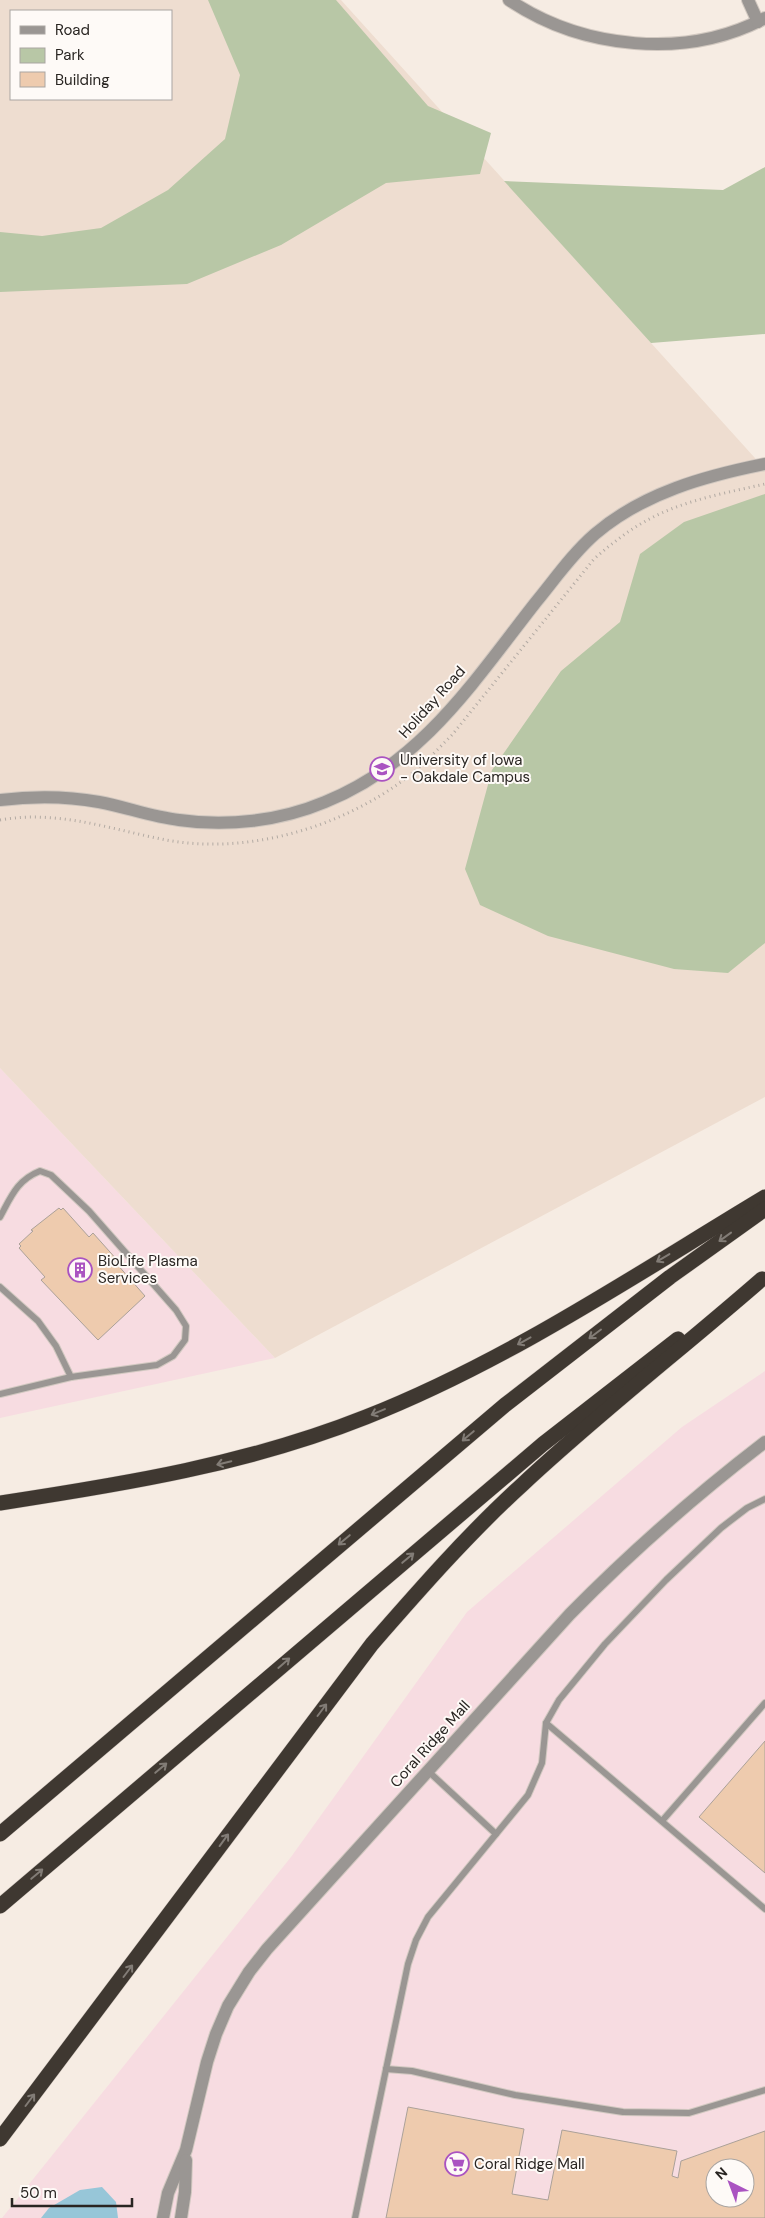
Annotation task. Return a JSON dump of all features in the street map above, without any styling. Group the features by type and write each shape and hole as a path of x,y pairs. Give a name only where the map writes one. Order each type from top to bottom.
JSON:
{"highway":[{"path":"0,1503 158,1478 234,1461 297,1442 365,1418 481,1365 555,1324 765,1197"},
{"path":"0,1834 505,1405 670,1277 765,1209"},
{"path":"0,1906 543,1444 648,1361 764,1278"},
{"path":"0,2139 372,1644 428,1580 477,1527 523,1483 764,1278"}],"street":[{"path":"509,0 543,19 567,29 602,39 663,44 699,40 725,34 762,20 748,0"},
{"name":"Holiday Road","path":"0,800 33,797 64,798 100,802 172,819 208,823 266,819 324,803 352,791 377,776 424,739 448,712 570,559 596,534 623,513 669,490 710,477 765,464"},
{"name":"Coral Ridge Mall","path":"163,2218 168,2193 186,2150 207,2062 216,2034 228,2006 249,1972 267,1949 535,1651 606,1577 682,1508 765,1442"},
{"name":"Coral Ridge Mall","path":"181,2218 185,2192 186,2150"}],"lane":[{"path":"0,1217 17,1187 28,1176 40,1171 51,1176 89,1211 176,1310 186,1326 185,1340 179,1349 173,1356 157,1365 71,1377 0,1394"},
{"path":"0,1287 38,1321 56,1346 71,1377"},
{"path":"355,2218 408,1964 416,1940 428,1917 528,1795 542,1763 546,1723 559,1700 605,1644 666,1580 721,1528 747,1508 765,1499"},
{"path":"662,1822 765,1703"},
{"path":"546,1723 765,1909"},
{"path":"428,1770 496,1834"},
{"path":"386,2069 412,2071 515,2095 624,2112 689,2113 765,2090"}],"path":[{"path":"0,820 15,817 54,816 163,840 203,844 244,842 290,834 324,823 366,804 405,779 427,760 452,735 588,566 616,540 645,521 676,508 765,484"}],"shaded area":[{"name":"University of Iowa - Oakdale Campus","path":"0,0 341,0 765,469 765,1097 275,1358 0,1068"},
{"path":"0,1068 275,1358 0,1418"},
{"path":"765,1371 765,2218 2,2218 291,1857 467,1612 682,1427"}],"green space":[{"path":"208,0 336,0 428,106 491,133 480,174 386,183 281,245 187,284 0,292 0,232 42,236 101,228 168,190 225,139 240,75"},
{"path":"765,167 765,334 651,343 504,181 723,190"},
{"path":"765,494 765,943 728,973 674,969 548,936 480,905 465,869 492,770 561,671 620,622 640,554 684,522"}],"water":[{"path":"102,2187 116,2202 118,2218 41,2218 49,2208 80,2190"}],"building":[{"name":"BioLife Plasma Services","path":"59,1208 61,1210 63,1208 89,1237 93,1233 145,1296 98,1340 41,1280 45,1277 19,1248 21,1246 19,1244 33,1231 31,1230"},
{"path":"765,1741 765,1873 699,1817"},
{"name":"Coral Ridge Mall","path":"408,2107 524,2129 512,2194 548,2200 562,2130 677,2151 672,2176 678,2178 681,2161 765,2131 765,2218 386,2218"}],"place":[{"name":"University of Iowa - Oakdale Campus","path":"382,769"},
{"name":"BioLife Plasma Services","path":"80,1270"},
{"name":"Coral Ridge Mall","path":"457,2164"}]}
